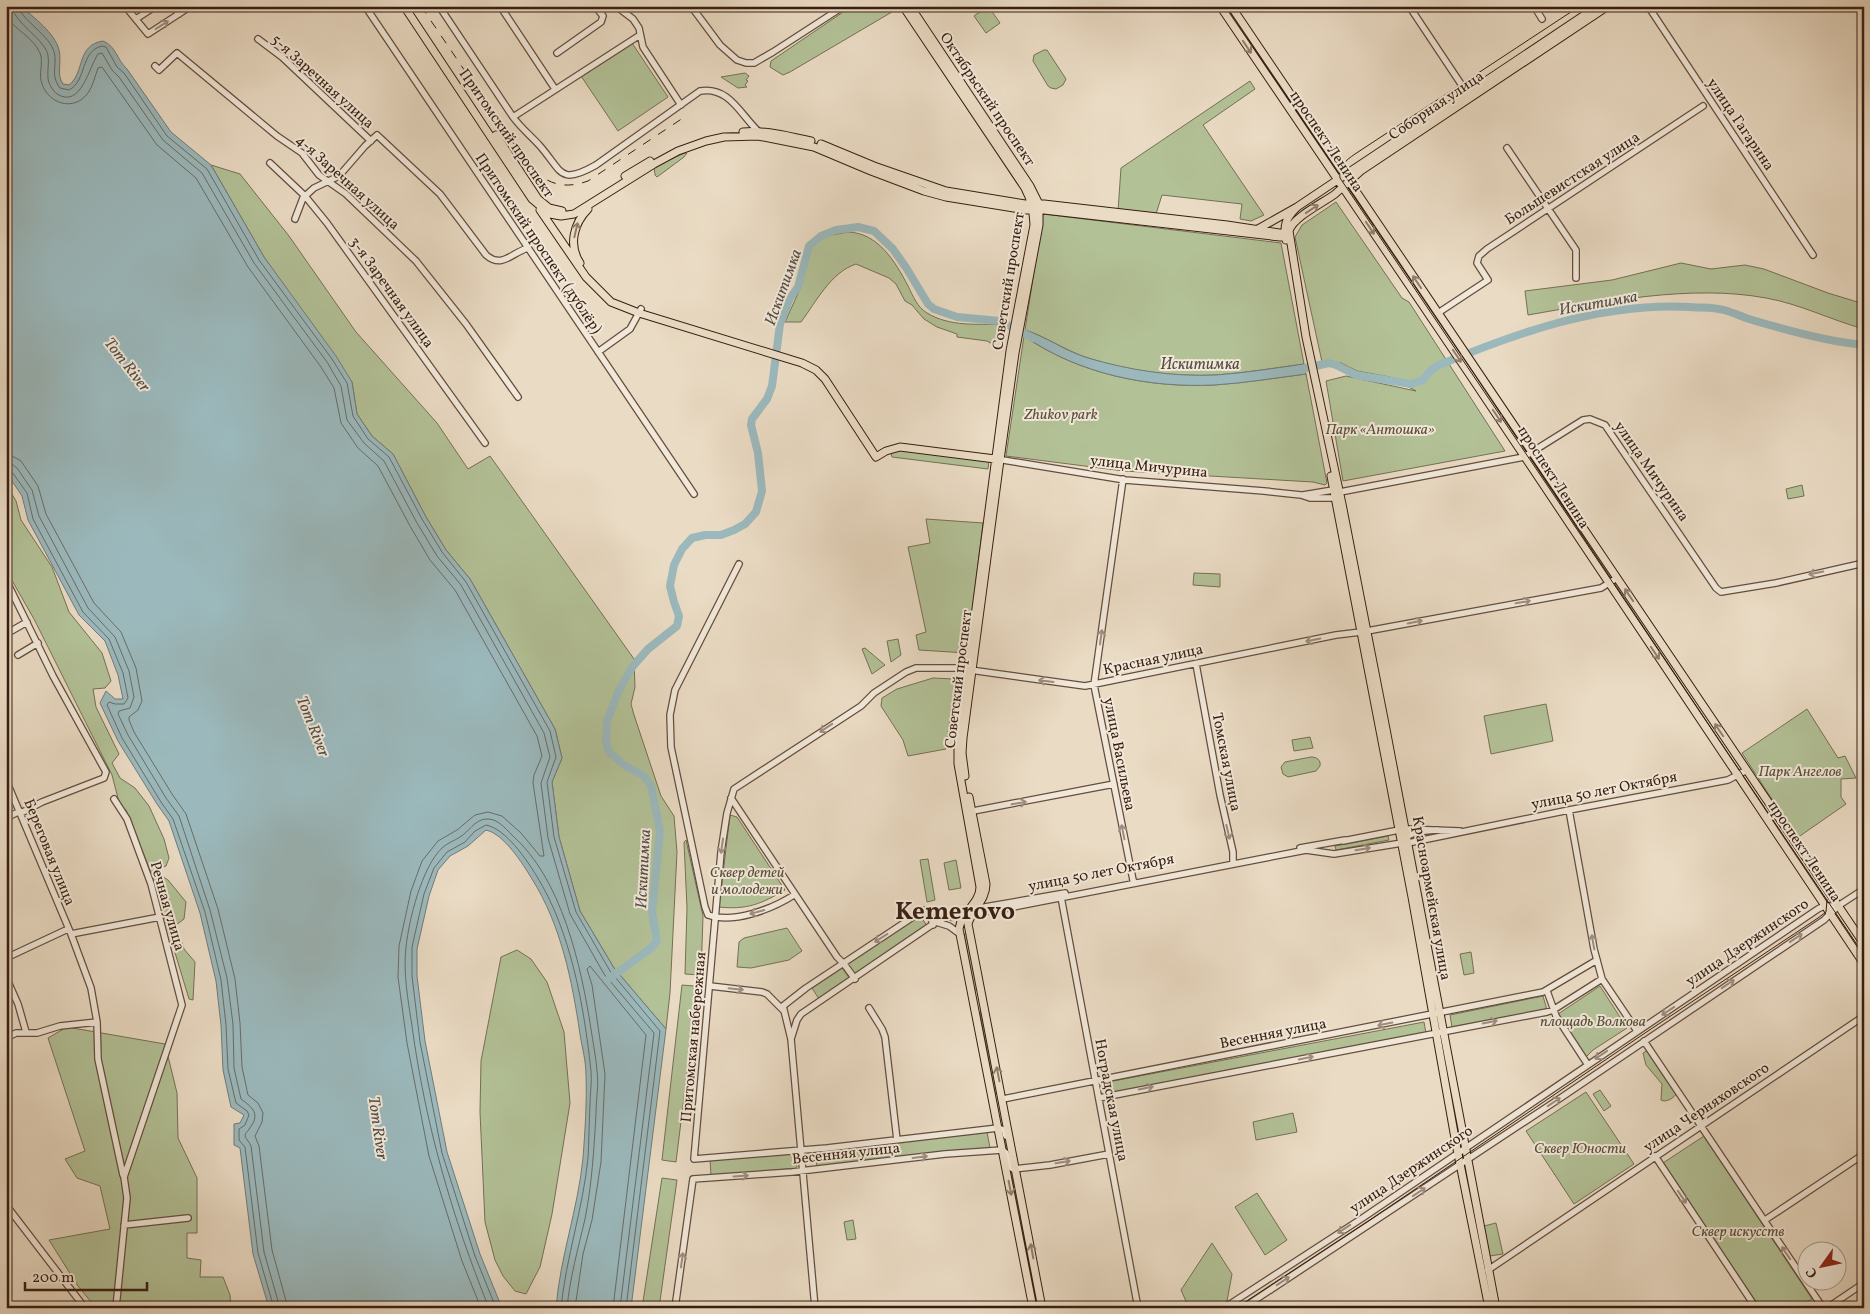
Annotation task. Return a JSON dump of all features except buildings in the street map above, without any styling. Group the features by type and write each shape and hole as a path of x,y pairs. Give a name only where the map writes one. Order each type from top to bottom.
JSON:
{"main road":[{"name":"Притомский проспект","path":"404,6 534,198 545,211 553,215 574,214 678,151 724,138 758,136 820,148 871,171 924,191 946,197 1036,207"},
{"name":"Притомский проспект","path":"409,6 534,198 562,214 577,208 637,169 694,140 726,133 758,132 784,135 818,143 882,169 946,191 1036,207"},
{"name":"Октябрьский проспект","path":"903,6 1036,207"},
{"name":"Октябрьский проспект","path":"910,6 1025,179 1036,207"},
{"name":"проспект Ленина","path":"1220,6 1470,375 1608,584 1864,964"},
{"name":"проспект Ленина","path":"1231,6 1864,944"},
{"name":"Соборная улица","path":"1554,40 1598,6"},
{"name":"Соборная улица","path":"1258,229 1297,207 1337,180 1347,178 1608,6"},
{"name":"Соборная улица","path":"1286,235 1294,222 1342,188 1347,178"},
{"path":"534,198 586,277 611,302 812,364 825,374 878,456 886,451 900,447 998,459"},
{"path":"577,260 574,241 576,225 578,220 597,200"},
{"path":"1036,207 1258,229 1286,235"},
{"path":"1036,207 1172,226 1286,235"},
{"name":"Советский проспект","path":"1032,1304 960,934 960,924 984,897 986,884 957,755 1012,352 1036,207"},
{"name":"Соборная улица","path":"1286,235 1286,220 1297,207"},
{"path":"545,211 586,272 616,300 640,311"},
{"path":"559,238 557,230 562,214"},
{"name":"Красноармейская улица","path":"1286,235 1304,337 1404,836 1461,1150 1496,1308"},
{"name":"Советский проспект","path":"969,812 980,895 968,924 1017,1169 1042,1308"},
{"path":"972,994 978,997 982,992"},
{"path":"976,1016 980,1009 984,1010 987,1014"},
{"name":"Красноармейская улица","path":"1464,1162 1490,1308"},
{"path":"1032,1304 1041,1299"}],"street":[{"path":"125,6 148,34 191,6"},
{"path":"136,19 156,6"},
{"path":"174,6 179,14"},
{"name":"Притомский проспект (дублёр)","path":"365,6 694,494"},
{"path":"439,6 513,117 541,147 561,173 574,175 585,172 700,91 720,92 739,109 758,132"},
{"path":"500,6 556,89"},
{"path":"557,53 601,22 602,16 595,6"},
{"path":"616,6 639,28 643,47 681,105"},
{"path":"691,6 720,46 737,60 746,63 754,63 773,52 844,6"},
{"path":"1409,6 1469,96"},
{"path":"1534,6 1542,19"},
{"name":"улица Гагарина","path":"1648,6 1813,255"},
{"path":"513,117 640,35"},
{"name":"5-я Заречная улица","path":"258,39 282,57 371,141 377,135 440,194 486,255 492,260 500,261 528,248"},
{"name":"4-я Заречная улица","path":"155,66 159,70 177,53 277,136 302,153 319,175 346,194 416,261 466,324 518,397"},
{"name":"Большевистская улица","path":"1438,313 1488,280 1477,262 1479,256 1487,248 1703,106"},
{"path":"295,219 305,196 314,188 339,176 371,141"},
{"path":"1507,148 1576,250 1576,278"},
{"name":"3-я Заречная улица","path":"270,164 305,196 327,223 485,443"},
{"path":"598,352 625,335 640,311"},
{"name":"улица Мичурина","path":"998,459 1123,479 1301,495 1310,498 1524,457 1583,420 1590,420 1605,425 1716,588 1721,592 1776,583 1864,563"},
{"name":"улица Васильева","path":"1123,479 1094,685 1134,881"},
{"path":"739,564 675,690 670,715 671,747 708,915 752,914 776,906 794,894"},
{"name":"Красная улица","path":"731,798 734,789 861,706 874,693 911,670 923,667 970,670 1083,686 1094,685 1336,635 1364,632 1601,588 1617,578"},
{"path":"6,580 53,676 106,772 104,778 6,818"},
{"path":"6,634 27,622"},
{"path":"18,654 38,643"},
{"name":"Томская улица","path":"1196,664 1233,862"},
{"name":"улица 50 лет Октября","path":"972,912 1345,840 1454,835 1465,831 1569,810 1728,780 1747,770"},
{"name":"Береговая улица","path":"6,780 91,988 97,1022 98,1059 124,1177"},
{"path":"969,812 1114,784"},
{"path":"731,798 794,894 854,979"},
{"name":"Притомская набережная","path":"694,1159 721,852 731,798"},
{"name":"Речная улица","path":"114,799 127,819 151,884 182,1005 174,1024 124,1177"},
{"path":"1569,810 1602,979 1637,1031"},
{"name":"улица 50 лет Октября","path":"1233,862 1306,850 1334,854 1404,836 1438,830 1465,831"},
{"path":"1334,854 1330,851 1330,846 1345,840"},
{"name":"улица 50 лет Октября","path":"972,912 1061,897 1134,881"},
{"path":"1838,906 1864,889"},
{"name":"Ноградская улица","path":"1061,897 1138,1308"},
{"name":"улица Дзержинского","path":"1224,1308 1364,1217 1824,906 1838,906"},
{"name":"улица Дзержинского","path":"1242,1308 1464,1162 1831,915 1838,906"},
{"path":"815,1308 791,1039 783,1006 922,911 924,910 929,915 934,924"},
{"path":"710,986 767,994 790,1018 801,1014 934,924 947,917 972,912"},
{"path":"6,958 69,932 160,917"},
{"path":"934,924 949,926 960,934"},
{"name":"Весенняя улица","path":"1003,1099 1547,991 1597,960"},
{"path":"6,977 18,1004 26,1032"},
{"name":"Весенняя улица","path":"1099,1098 1553,1010 1602,979"},
{"path":"1547,991 1553,1010 1588,1065"},
{"path":"869,1008 885,1037 897,1140"},
{"path":"791,1039 801,1014"},
{"name":"улица Черняховского","path":"1488,1270 1864,1016"},
{"path":"6,1038 16,1033 37,1033 60,1026 97,1022"},
{"path":"1644,1040 1823,1308"},
{"name":"Весенняя улица","path":"694,1159 800,1151 998,1128"},
{"name":"Советский проспект","path":"998,1128 1004,1130 1007,1139 1012,1144"},
{"name":"Весенняя улица","path":"675,1308 693,1179 802,1171 945,1154 1002,1150"},
{"name":"Советский проспект","path":"1002,1150 1006,1153 1010,1167 1017,1169"},
{"path":"1017,1169 1109,1154"},
{"path":"1765,1220 1864,1154"},
{"path":"1655,1156 1756,1308"},
{"path":"116,1308 126,1198 124,1177"},
{"path":"6,1206 85,1308"},
{"path":"124,1226 188,1218"},
{"path":"1827,1308 1864,1283"}],"green space":[{"path":"852,6 895,6 897,9 790,72 783,75 770,67 771,61"},
{"path":"988,6 1000,23 986,33 974,16"},
{"path":"632,43 668,97 618,131 581,76"},
{"path":"1047,50 1066,79 1063,85 1056,89 1048,86 1033,61 1034,55"},
{"path":"745,73 749,76 745,85 747,87 738,88 721,77"},
{"path":"1250,81 1255,89 1203,125 1264,215 1251,221 1240,219 1242,204 1162,195 1156,214 1118,211 1121,168"},
{"path":"687,153 684,157 657,177 655,175 654,166"},
{"path":"211,165 240,174 289,236 356,332 437,423 468,469 490,456 634,659 635,687 631,704 661,796 674,816 677,852 670,993 666,1029 614,968 580,911 559,837 552,782 562,758 555,729 470,579 446,550 426,517 393,454 372,436 357,414 352,382 264,257"},
{"name":"Парк «Антошка»","path":"1336,202 1402,298 1409,302 1505,451 1343,481 1326,381 1346,376 1416,391 1390,377 1357,371 1341,363 1322,362 1295,237 1302,225"},
{"path":"1043,214 1281,243 1304,364 1216,375 1151,372 1088,358 1025,330"},
{"path":"848,232 868,237 884,250 897,267 918,304 927,313 955,323 1003,324 1005,335 997,340 994,345 987,341 957,337 957,334 937,327 924,319 912,305 905,301 896,284 889,278 856,264 847,268 832,281 818,297 801,322 785,322 800,289 806,262 806,250 822,237"},
{"path":"1681,263 1711,269 1745,265 1764,269 1828,293 1864,304 1864,329 1779,301 1737,294 1708,293 1647,296 1528,315 1525,291 1612,280"},
{"name":"Zhukov park","path":"1024,336 1045,349 1091,369 1139,381 1164,384 1214,385 1306,374 1327,483 1325,485 1313,482 1124,471 1006,456"},
{"path":"895,449 989,460 988,469 892,457 891,453"},
{"path":"6,484 16,501 21,520 52,567 69,612 102,653 111,681 105,688 93,689 96,707 119,754 112,763 120,778 135,788 149,806 164,839 169,858 166,866 158,869 160,875 168,880 186,902 184,919 176,925 184,949 195,962 193,1000 189,999 150,870 126,810 120,806 112,775 34,619 6,570"},
{"path":"1802,485 1804,496 1788,499 1786,489"},
{"path":"926,519 983,523 967,653 919,650 916,635 926,632 908,547 930,543"},
{"path":"1194,573 1220,574 1220,587 1193,585"},
{"path":"898,639 901,655 891,662 887,641"},
{"path":"865,648 885,665 872,674 862,649"},
{"path":"933,678 955,679 946,749 908,756 903,740 881,706 882,698 897,689"},
{"path":"1546,704 1553,741 1491,754 1484,716"},
{"name":"Парк Ангелов","path":"1807,709 1838,758 1845,756 1856,778 1841,779 1841,797 1846,804 1797,838 1742,753"},
{"path":"1310,737 1313,748 1294,751 1292,740"},
{"path":"1311,757 1317,758 1320,762 1320,766 1316,771 1288,777 1283,774 1281,767 1285,762"},
{"name":"Сквер детей и молодежи","path":"730,815 737,817 785,890 746,907 719,907"},
{"path":"1388,836 1389,840 1336,850 1335,846"},
{"path":"686,840 703,916 701,975 685,974 687,908 684,842"},
{"path":"928,859 935,900 927,902 920,860"},
{"path":"956,860 961,888 949,890 944,863"},
{"path":"920,915 927,926 854,975 846,964"},
{"path":"787,928 802,951 789,960 751,968 737,967 739,942 744,938"},
{"path":"964,934 968,934 979,989 974,990"},
{"path":"517,950 531,959 547,982 564,1032 570,1103 552,1214 540,1267 526,1294 515,1291 503,1276 495,1260 485,1222 480,1112 481,1061 501,957"},
{"path":"1471,952 1474,973 1464,975 1460,954"},
{"path":"842,968 850,979 819,999 812,988"},
{"path":"682,985 694,986 697,992 676,1162 662,1160"},
{"name":"площадь Волкова","path":"1600,986 1627,1028 1593,1050 1586,1057 1558,1014"},
{"path":"1543,996 1547,1010 1452,1027 1450,1015"},
{"path":"980,1012 982,1012 999,1093 995,1094"},
{"path":"1424,1022 1426,1033 1110,1094 1106,1084 1108,1082"},
{"path":"67,1027 165,1044 177,1093 178,1138 197,1178 197,1233 187,1233 187,1258 201,1260 200,1277 223,1277 230,1295 231,1308 96,1308 78,1286 49,1240 110,1229 100,1186 77,1178 65,1159 85,1151 48,1038"},
{"path":"1648,1050 1677,1093 1670,1100 1661,1100 1662,1084 1646,1065 1643,1053"},
{"path":"1600,1090 1611,1106 1604,1111 1593,1094"},
{"name":"Сквер Юности","path":"1586,1092 1634,1164 1574,1204 1526,1131"},
{"path":"1293,1113 1297,1132 1256,1140 1253,1122"},
{"path":"987,1132 990,1148 817,1167 815,1151"},
{"name":"Сквер искусств","path":"1704,1136 1798,1278 1798,1292 1807,1292 1812,1299 1798,1308 1760,1308 1663,1163"},
{"path":"795,1150 797,1168 711,1176 710,1159"},
{"path":"662,1178 677,1180 659,1308 642,1308"},
{"path":"1015,1178 1037,1300 1034,1300 1011,1179"},
{"path":"1257,1193 1287,1240 1265,1255 1235,1207"},
{"path":"853,1220 856,1239 847,1240 844,1222"},
{"path":"1496,1223 1503,1254 1490,1256 1484,1226"},
{"path":"1212,1243 1232,1274 1227,1301 1217,1308 1189,1308 1181,1290"}],"water":[{"name":"Tom River","path":"6,6 21,6 53,38 59,50 59,72 63,84 69,85 74,80 85,54 94,44 103,41 111,46 171,132 211,165 264,257 336,356 352,382 357,414 372,436 393,454 426,517 446,550 470,579 555,729 562,758 552,782 559,837 580,911 614,968 666,1029 631,1308 556,1308 561,1270 581,1177 585,1127 585,1059 569,973 551,915 518,858 500,837 486,830 468,846 450,856 438,870 429,896 417,949 417,976 425,1041 447,1152 480,1254 502,1308 269,1308 253,1254 240,1148 234,1145 234,1124 240,1123 244,1115 231,1107 223,1070 221,1025 216,981 200,913 169,821 118,741 100,703 106,691 115,699 123,699 118,675 105,641 79,615 28,520 22,496 6,472"},
{"path":"1025,330 1088,358 1151,372 1183,375 1216,375 1304,364 1306,374 1214,385 1164,384 1139,381 1091,369 1068,360 1024,336"}],"waterway":[{"name":"Искитимка","path":"610,978 650,949 657,941 652,912 660,831 651,786 644,776 624,765 609,752 606,742 607,721 619,690 633,666 648,649 677,626 679,616 670,586 674,565 682,549 692,538 705,535 721,535 734,530 745,524 756,512 762,491 758,453 751,425 752,419 767,399 772,386 780,324 790,298 798,287 809,246 821,236 836,230 858,227 874,231 893,249 928,304 934,309 957,317 1000,321 1033,338"},
{"name":"Искитимка","path":"1297,370 1329,363 1356,375 1411,384 1423,380 1437,366 1497,342 1560,322 1624,309 1657,307 1720,309 1806,335 1864,345"}],"tram line":[{"path":"1580,6 1352,156 1341,167 1340,178 1864,955"},
{"path":"1236,1308 1818,918 1826,912 1827,900"}],"railway":[{"path":"421,6 525,160 545,179 561,185 578,184 588,181 683,118"}],"district":[{"name":"Kemerovo","path":"955,910"}]}
